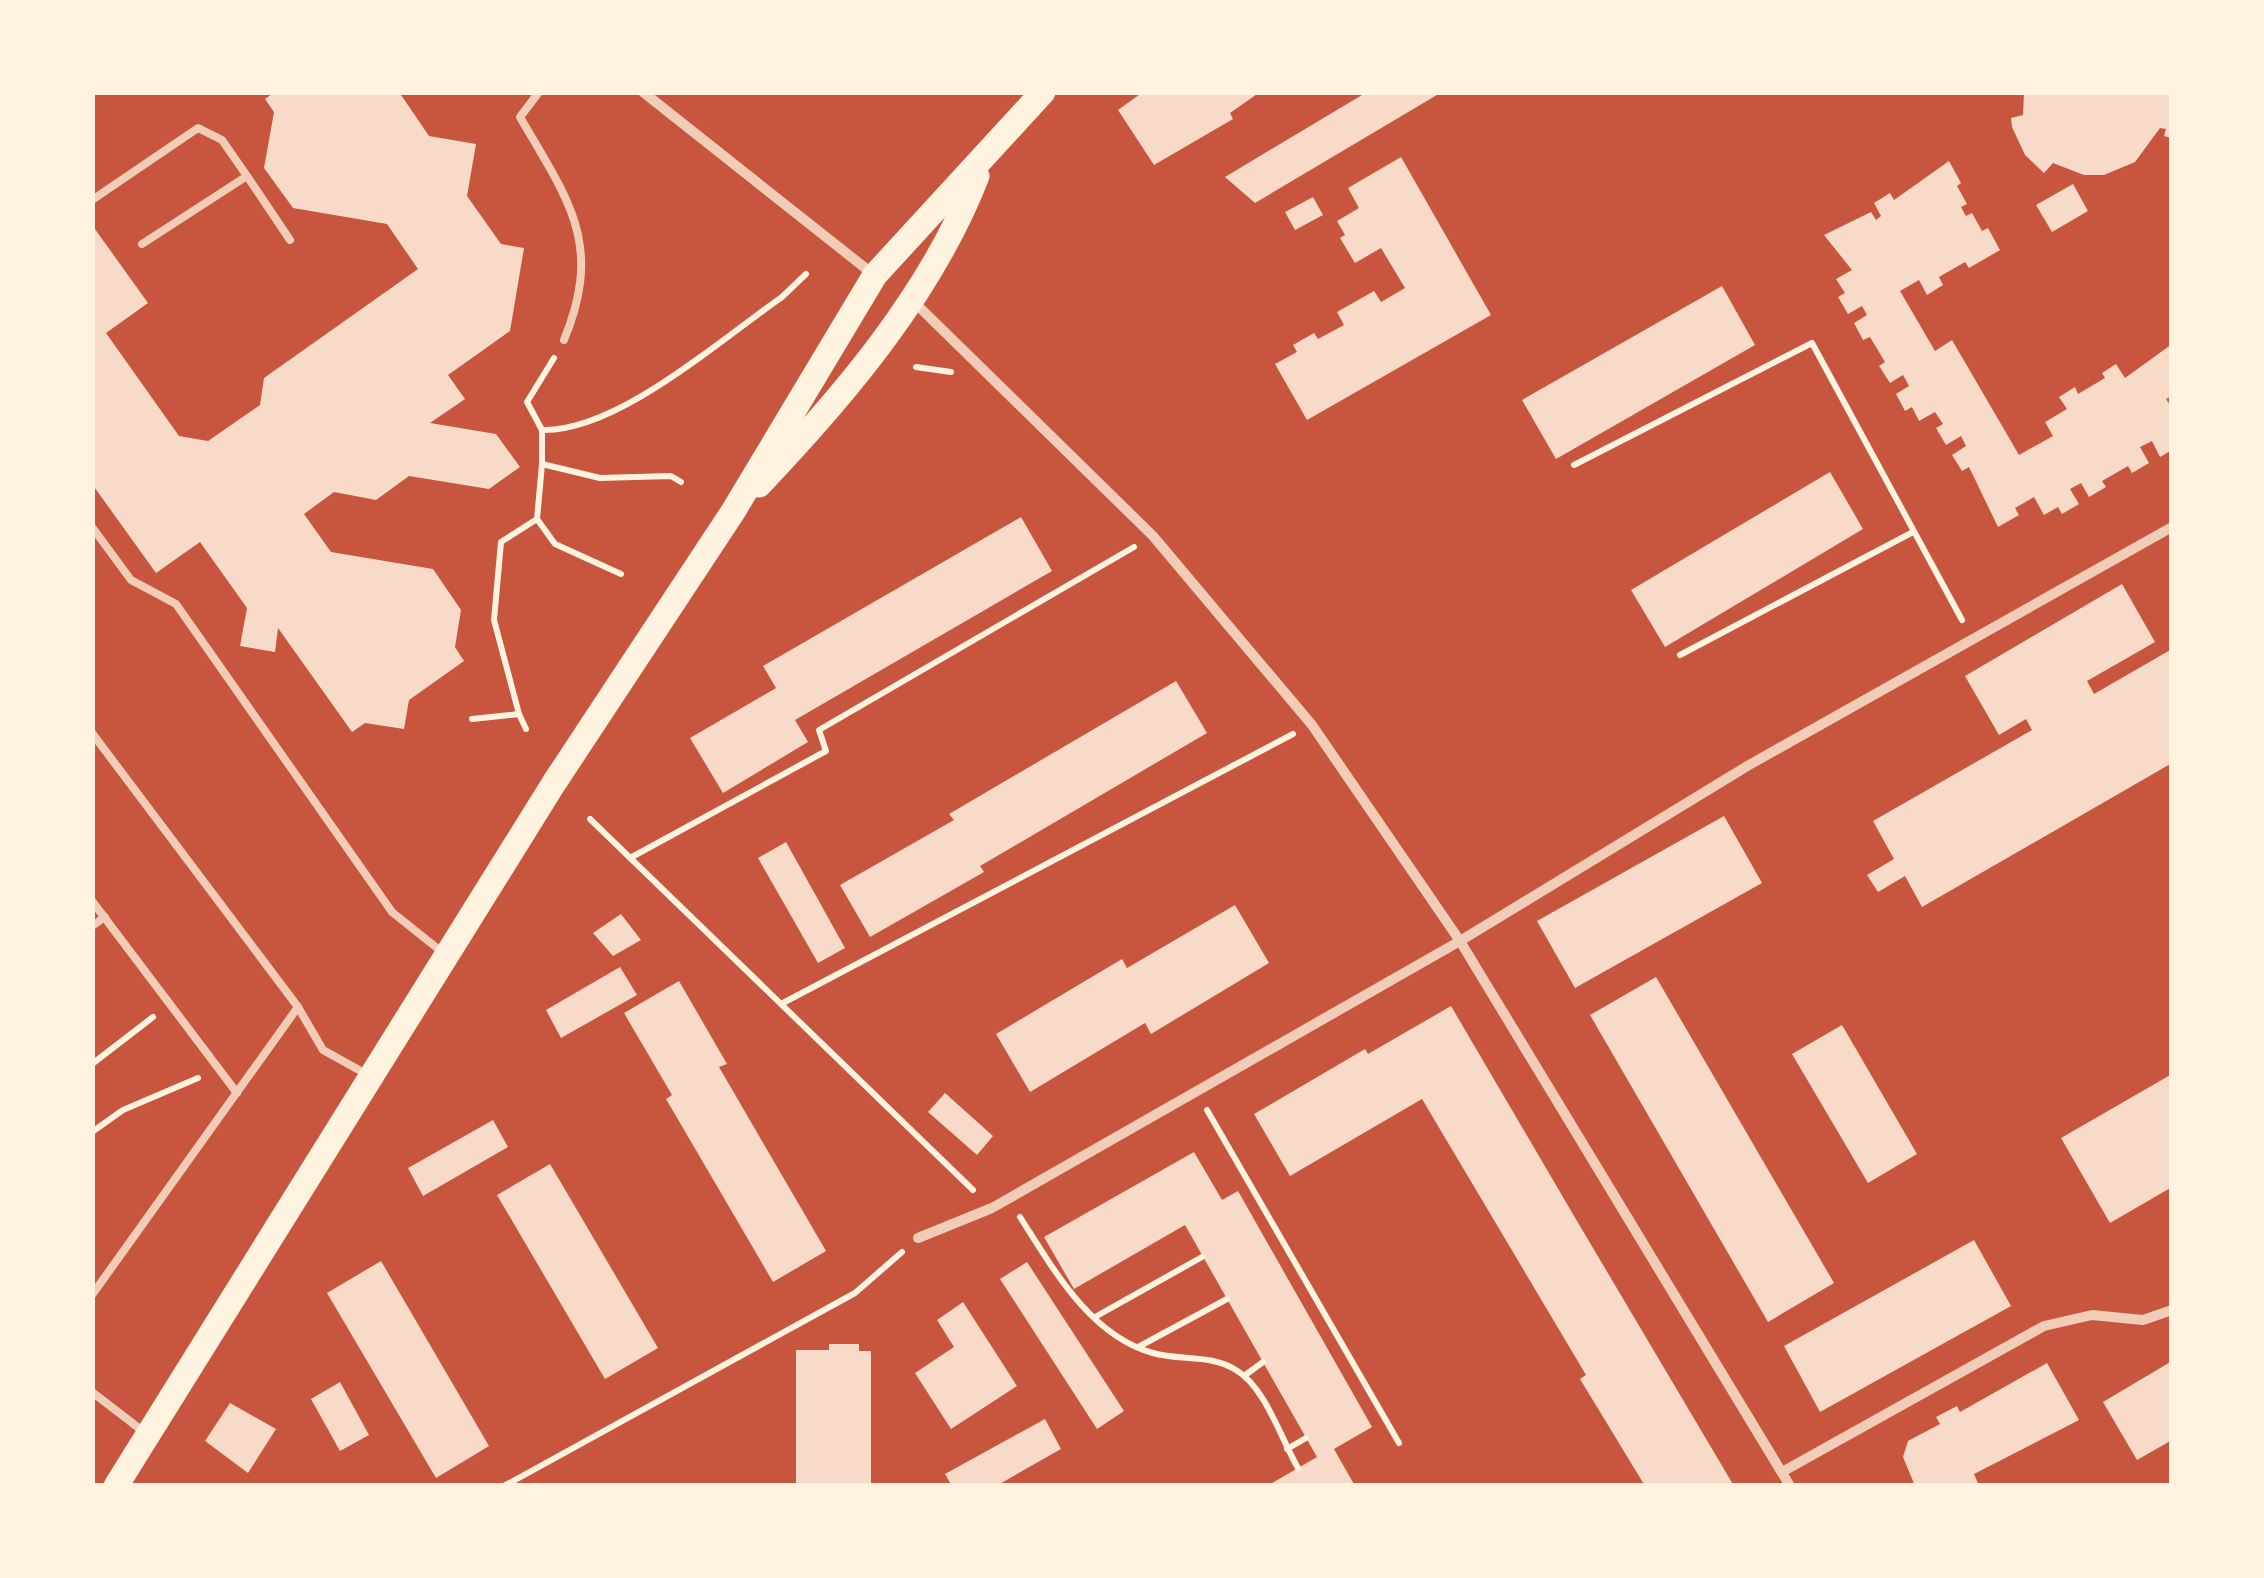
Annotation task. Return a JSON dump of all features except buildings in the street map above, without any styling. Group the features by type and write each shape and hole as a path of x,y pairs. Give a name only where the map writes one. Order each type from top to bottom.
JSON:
{"main road":[{"path":"116,1486 446,954 734,510 875,275 982,163 1043,92"},
{"path":"734,510 826,410 910,298 953,228 982,163"}],"street":[{"path":"643,92 875,275"},
{"path":"910,298 1152,536 1312,724 1460,941 1790,1486"},
{"path":"918,1238 1008,1199 1460,941 1749,765 2172,527"},
{"path":"1782,1472 2044,1326 2092,1315 2153,1319 2172,1310"}],"lane":[{"path":"538,92 520,116 574,219 584,252 583,282 564,340"},
{"path":"92,200 198,128 222,140 290,240"},
{"path":"142,244 247,176"},
{"path":"92,528 132,580 176,604 392,912 446,954"},
{"path":"92,733 298,1007 323,1050 372,1077"},
{"path":"92,901 238,1093"},
{"path":"92,926 105,917"},
{"path":"92,1295 298,1007"},
{"path":"92,1392 148,1435"}],"path":[{"path":"542,430 564,431 615,413 782,298 806,274"},
{"path":"564,340 527,402 542,430 536,519 555,544 621,574"},
{"path":"1574,465 1812,343 1972,638"},
{"path":"542,464 600,478 672,476 682,482"},
{"path":"526,729 494,620 502,542 536,519"},
{"path":"1680,656 1913,532"},
{"path":"630,858 826,750 819,730 1152,536"},
{"path":"472,719 519,714"},
{"path":"781,1004 1312,724"},
{"path":"590,820 992,1208"},
{"path":"92,1064 170,1004"},
{"path":"92,1132 123,1110 220,1069"},
{"path":"1196,1092 1398,1443"},
{"path":"1008,1199 1066,1288 1095,1316 1152,1353 1199,1357 1244,1376 1298,1468"},
{"path":"504,1486 855,1293 918,1238"},
{"path":"1095,1316 1202,1257"},
{"path":"1139,1347 1227,1299"},
{"path":"1244,1376 1262,1362"},
{"path":"1287,1449 1306,1438"}]}
